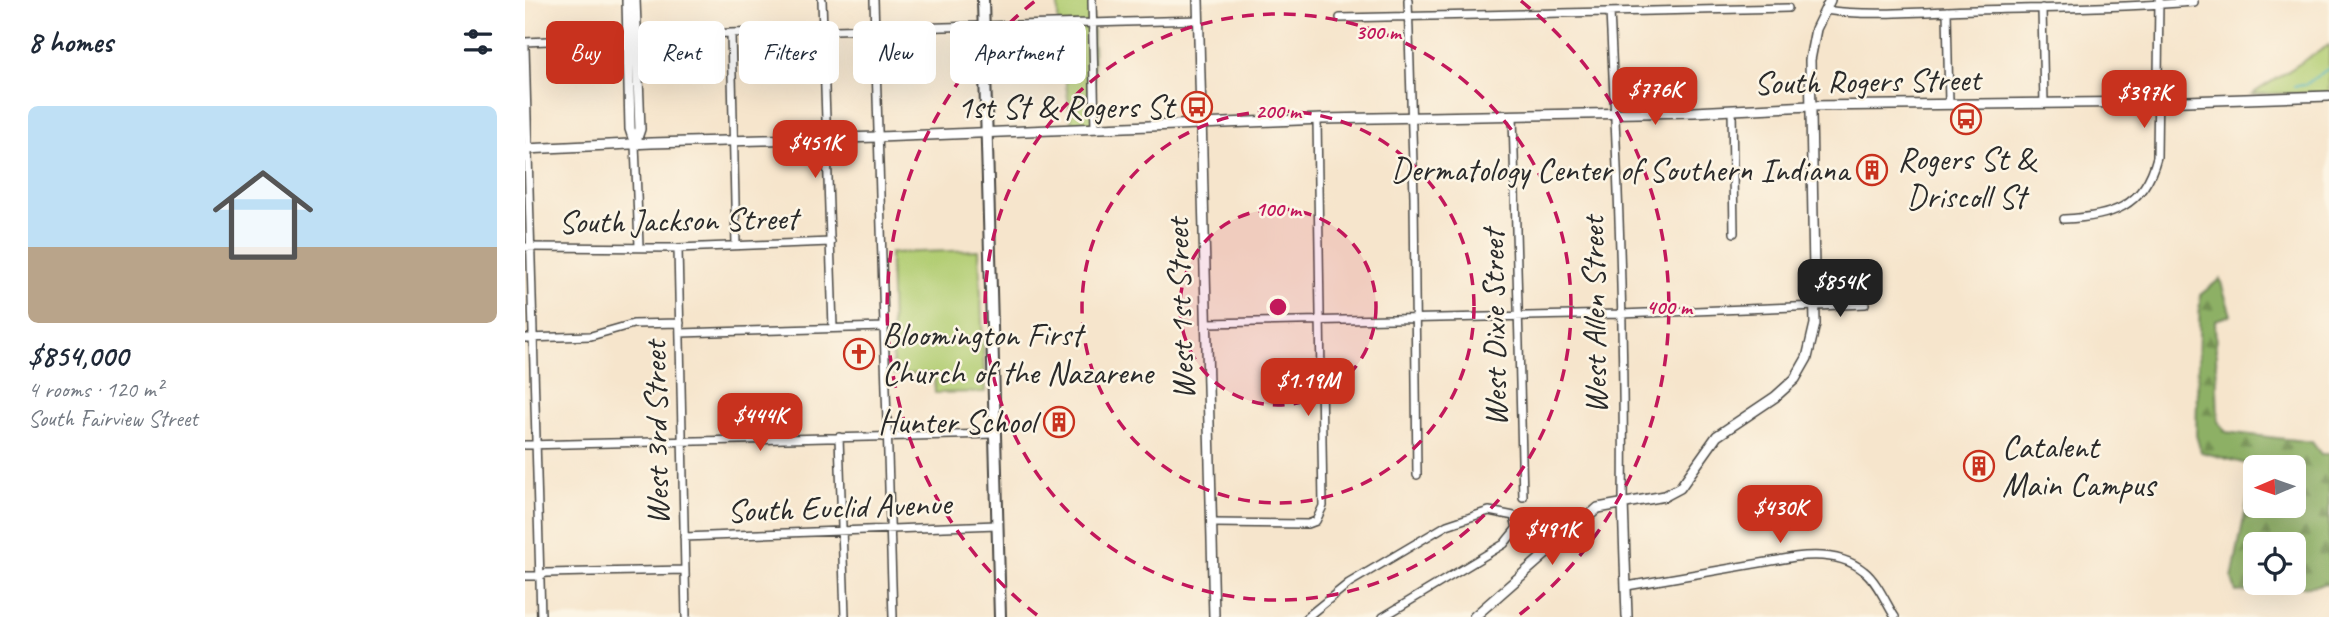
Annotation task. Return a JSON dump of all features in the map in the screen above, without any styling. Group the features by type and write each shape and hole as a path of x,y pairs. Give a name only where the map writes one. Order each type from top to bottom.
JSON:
{"main road":[{"path":"983,0 984,21"},
{"path":"985,84 999,617"}],"street":[{"path":"627,0 633,37"},
{"path":"635,0 630,129 635,144 639,246"},
{"path":"823,0 823,21"},
{"path":"874,0 875,21"},
{"path":"1092,0 1095,128"},
{"name":"West 1st Street","path":"1198,0 1215,617"},
{"path":"1408,0 1417,475"},
{"path":"1474,617 1598,508 1664,495 1680,488 1717,436 1787,386 1801,370 1811,345 1814,306 1810,107 1812,42 1830,0"},
{"path":"1825,10 1848,12 2042,8 2194,2"},
{"path":"2064,219 2100,217 2122,209 2153,176 2157,158 2159,3"},
{"path":"1339,18 1788,8"},
{"path":"2042,8 2044,104"},
{"path":"1947,10 1949,104"},
{"name":"West Allen Street","path":"1611,12 1616,113 1627,617"},
{"path":"1086,23 1199,20"},
{"path":"731,33 736,245"},
{"path":"541,617 536,445 529,338 525,45 739,33"},
{"path":"825,84 833,328"},
{"path":"877,84 893,617"},
{"name":"South Rogers Street","path":"526,149 1412,117 2329,96"},
{"path":"1732,110 1734,233"},
{"name":"West Dixie Street","path":"1513,115 1523,497"},
{"path":"1212,523 1308,524 1316,521 1323,506 1317,120"},
{"name":"South Jackson Street","path":"528,246 678,248 831,242"},
{"name":"West 3rd Street","path":"678,248 686,617"},
{"path":"1207,323 1621,314 1865,304"},
{"path":"529,338 591,336 633,324 680,323"},
{"path":"680,333 885,327"},
{"path":"525,445 994,434"},
{"path":"839,437 845,617"},
{"path":"1307,617 1349,583 1447,525 1489,511 1514,516 1517,528 1504,544 1383,617"},
{"name":"South Euclid Avenue","path":"684,537 997,525"},
{"path":"1627,586 1795,557 1823,555 1837,558 1864,571 1895,617"},
{"path":"525,576 540,576 546,573 685,570"}],"green space":[{"path":"1058,0 1092,0 1095,126 1072,126 1066,84 1086,84 1086,21 1058,21"},
{"path":"2329,45 2329,93 2252,94"},
{"path":"979,250 985,392 935,393 934,374 893,374 890,253"},
{"path":"2220,279 2231,315 2215,320 2218,421 2226,432 2312,442 2321,454 2329,454 2329,584 2306,586 2306,532 2243,532 2243,591 2236,592 2232,579 2244,518 2307,518 2307,455 2243,455 2243,463 2201,452 2196,435 2200,295"}],"waterway":[{"path":"2294,86 2305,85 2329,68"}],"place":[{"name":"1st St & Rogers St","path":"1197,107"},
{"name":"Rogers St & Driscoll St","path":"1966,119"},
{"name":"Dermatology Center of Southern Indiana","path":"1872,170"},
{"name":"Bloomington First Church of the Nazarene","path":"859,354"},
{"name":"Hunter School","path":"1059,422"},
{"name":"Catalent Main Campus","path":"1979,466"}]}
